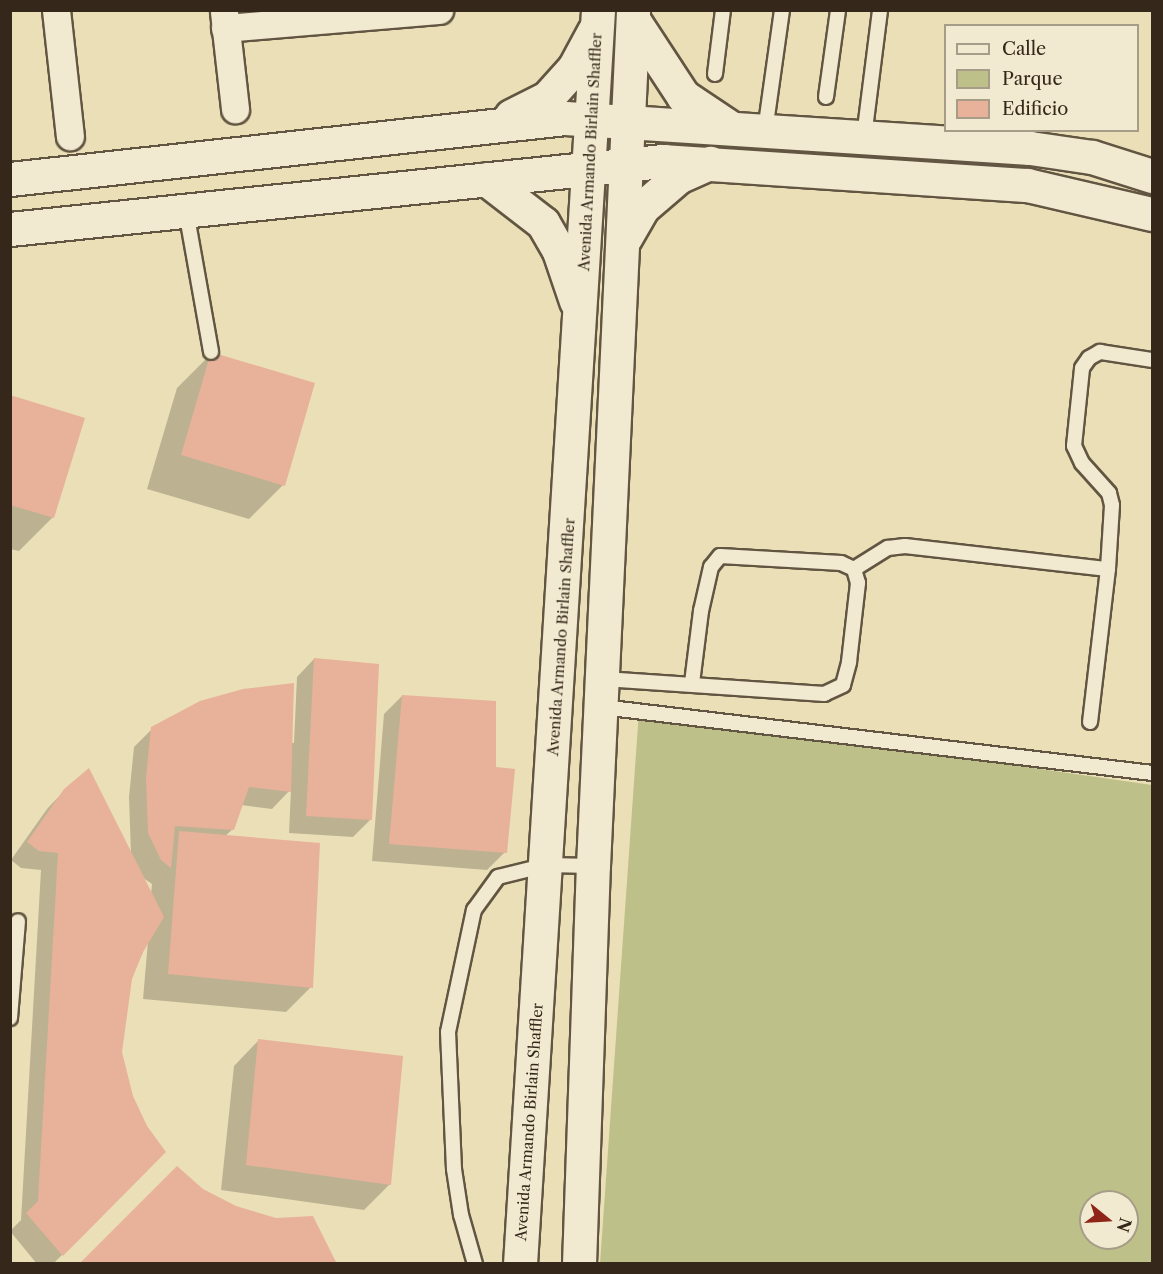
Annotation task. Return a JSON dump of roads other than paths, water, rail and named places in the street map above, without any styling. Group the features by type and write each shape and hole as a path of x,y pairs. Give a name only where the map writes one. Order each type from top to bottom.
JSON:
{"street":[{"path":"56,10 70,136"},
{"path":"235,109 224,19 439,10"},
{"path":"634,16 683,96 732,129"},
{"path":"579,1263 593,866 625,240 634,16"},
{"path":"491,126 547,98 574,68 598,18"},
{"name":"Avenida Armando Birlain Shaffler","path":"520,1263 591,165 598,18"},
{"path":"1152,176 1092,158 1030,148 593,118 491,126 22,178 25,227 628,162 713,162 1027,185 1152,214"},
{"path":"625,240 642,208 678,177 713,162"},
{"path":"486,179 543,223 559,251 581,316"}],"lane":[{"path":"715,74 723,10"},
{"path":"765,131 782,10"},
{"path":"826,97 838,10"},
{"path":"864,137 880,10"},
{"path":"186,211 211,352"},
{"path":"1090,722 1108,569 1112,505 1109,493 1082,463 1074,446 1082,368 1089,358 1100,352 1152,360"},
{"path":"692,683 701,611 711,567 720,556 829,562 854,569 888,548 905,546 1108,569"},
{"path":"603,693 692,683 824,694 843,685 858,583 854,569"},
{"path":"603,693 1152,774"},
{"path":"475,1263 461,1215 454,1169 448,1032 474,910 498,877 547,865 593,866"},
{"path":"10,1018 18,921"}]}
